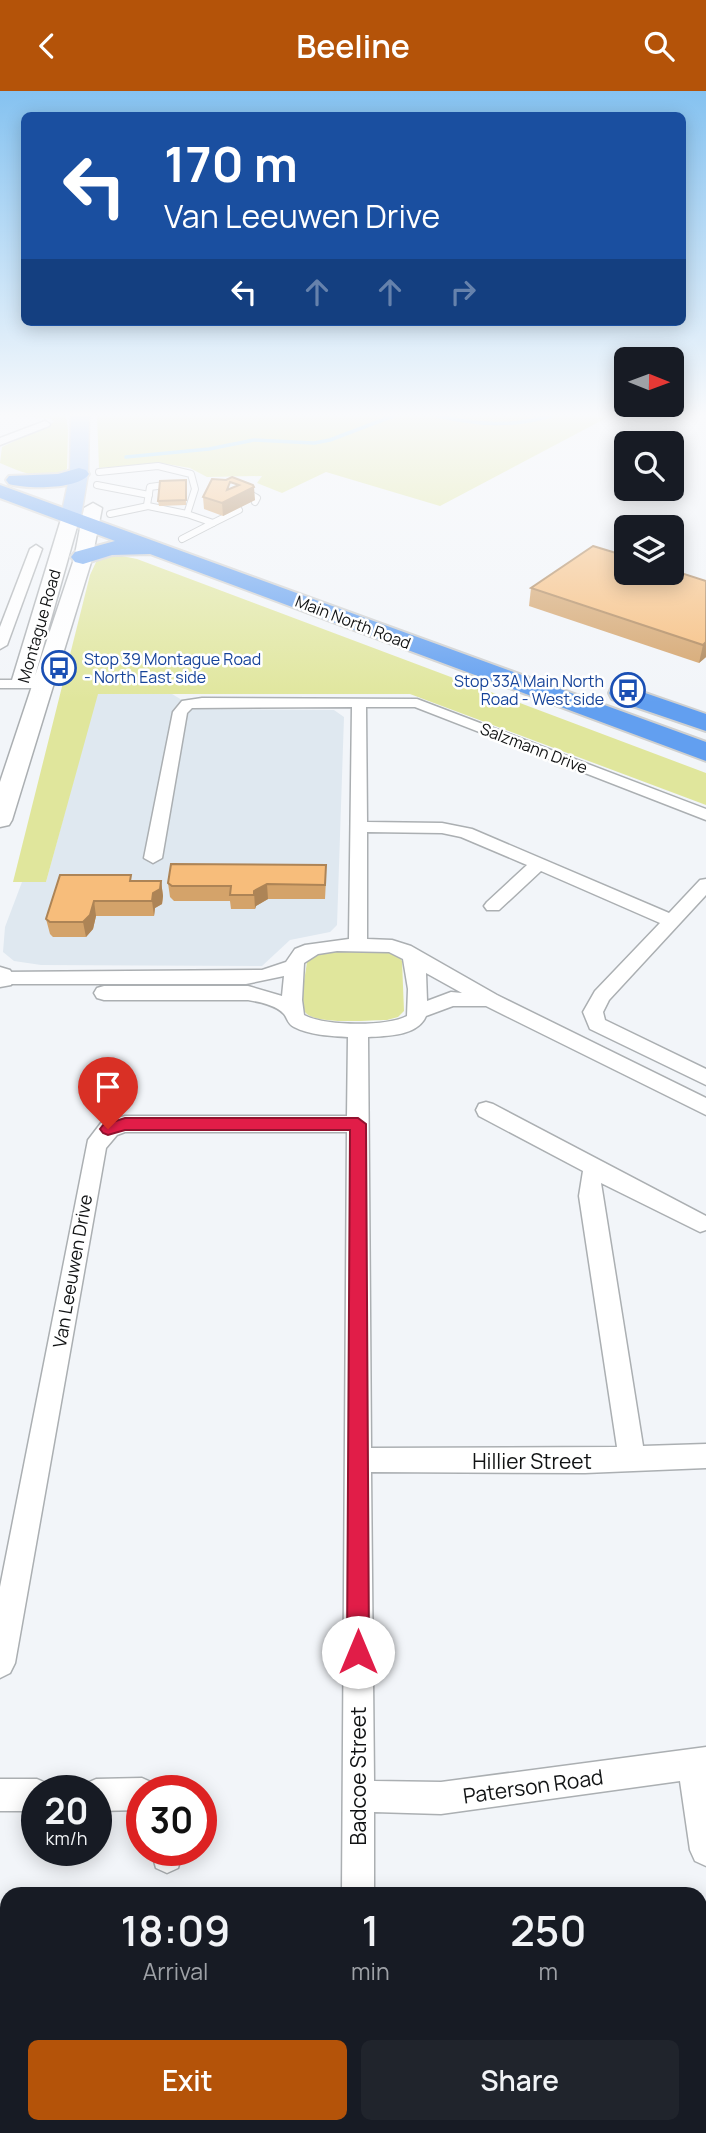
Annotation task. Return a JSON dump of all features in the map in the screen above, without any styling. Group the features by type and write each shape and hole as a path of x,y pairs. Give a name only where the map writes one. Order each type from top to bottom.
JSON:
{"highway":[{"name":"Main North Road","path":"83,511 706,752"},
{"name":"Main North Road","path":"169,543 513,655"},
{"path":"83,557 110,548 169,543"},
{"path":"564,673 706,723"}],"main road":[{"name":"Montague Road","path":"0,820 22,684 83,557 88,513"},
{"name":"Montague Road","path":"0,753 22,684 88,513"}],"street":[{"path":"0,645 36,549"},
{"name":"Salzmann Drive","path":"153,858 182,708 202,702 404,702 422,705 706,815"},
{"path":"358,946 359,702"},
{"path":"358,827 454,830 672,921"},
{"path":"493,906 539,864"},
{"path":"706,884 601,996 593,1012 594,1018 603,1027 706,1078"},
{"path":"412,957 417,972 418,1012 412,1023 397,1028 358,1029 308,1027 296,1020 292,1009 295,965 299,954 309,948 400,948 490,1000 706,1107"},
{"path":"0,981 246,978 264,976 295,965"},
{"path":"0,981 247,993 269,997 292,1009"},
{"path":"418,1012 451,999 490,1000"},
{"name":"Badcoe Street","path":"358,1029 358,1887"},
{"path":"486,1110 700,1223"},
{"name":"Van Leeuwen Drive","path":"0,1663 96,1146 108,1129 125,1124 358,1124"},
{"path":"595,1168 590,1183 590,1196 632,1460"},
{"name":"Hillier Street","path":"358,1461 632,1460 706,1456"},
{"path":"699,1763 706,1850"},
{"name":"Paterson Road","path":"358,1796 441,1798 699,1763"},
{"path":"0,1795 21,1795"}],"lane":[{"path":"88,513 103,511"},
{"path":"175,511 213,523"},
{"path":"169,543 236,511"}],"shaded area":[{"path":"97,694 172,694 197,709 334,710 344,717 337,925 330,932 290,940 262,966 41,965 14,961 3,952 5,927 22,882 46,882"}],"green space":[{"path":"112,554 137,559 706,773 706,805 410,694 98,694 46,882 13,882 90,575 97,560"},
{"path":"320,952 389,952 398,955 402,961 404,1011 398,1017 387,1020 328,1020 308,1015 302,999 307,961"}],"building":[{"path":"593,546 614,552 614,585 684,585 684,574 706,581 706,642 703,645 531,588"},
{"path":"171,864 326,865 325,885 267,884 254,891 254,895 230,895 231,886 172,886 168,883"},
{"path":"60,875 131,875 130,881 161,881 160,889 153,893 152,901 94,901 90,915 83,922 50,922 46,919"}],"place":[{"name":"Stop 39 Montague Road - North East side","path":"59,668"},
{"name":"Stop 33A Main North Road - West side","path":"628,690"}],"route":[{"path":"108,1129 125,1124 358,1124 358,1652"}]}
